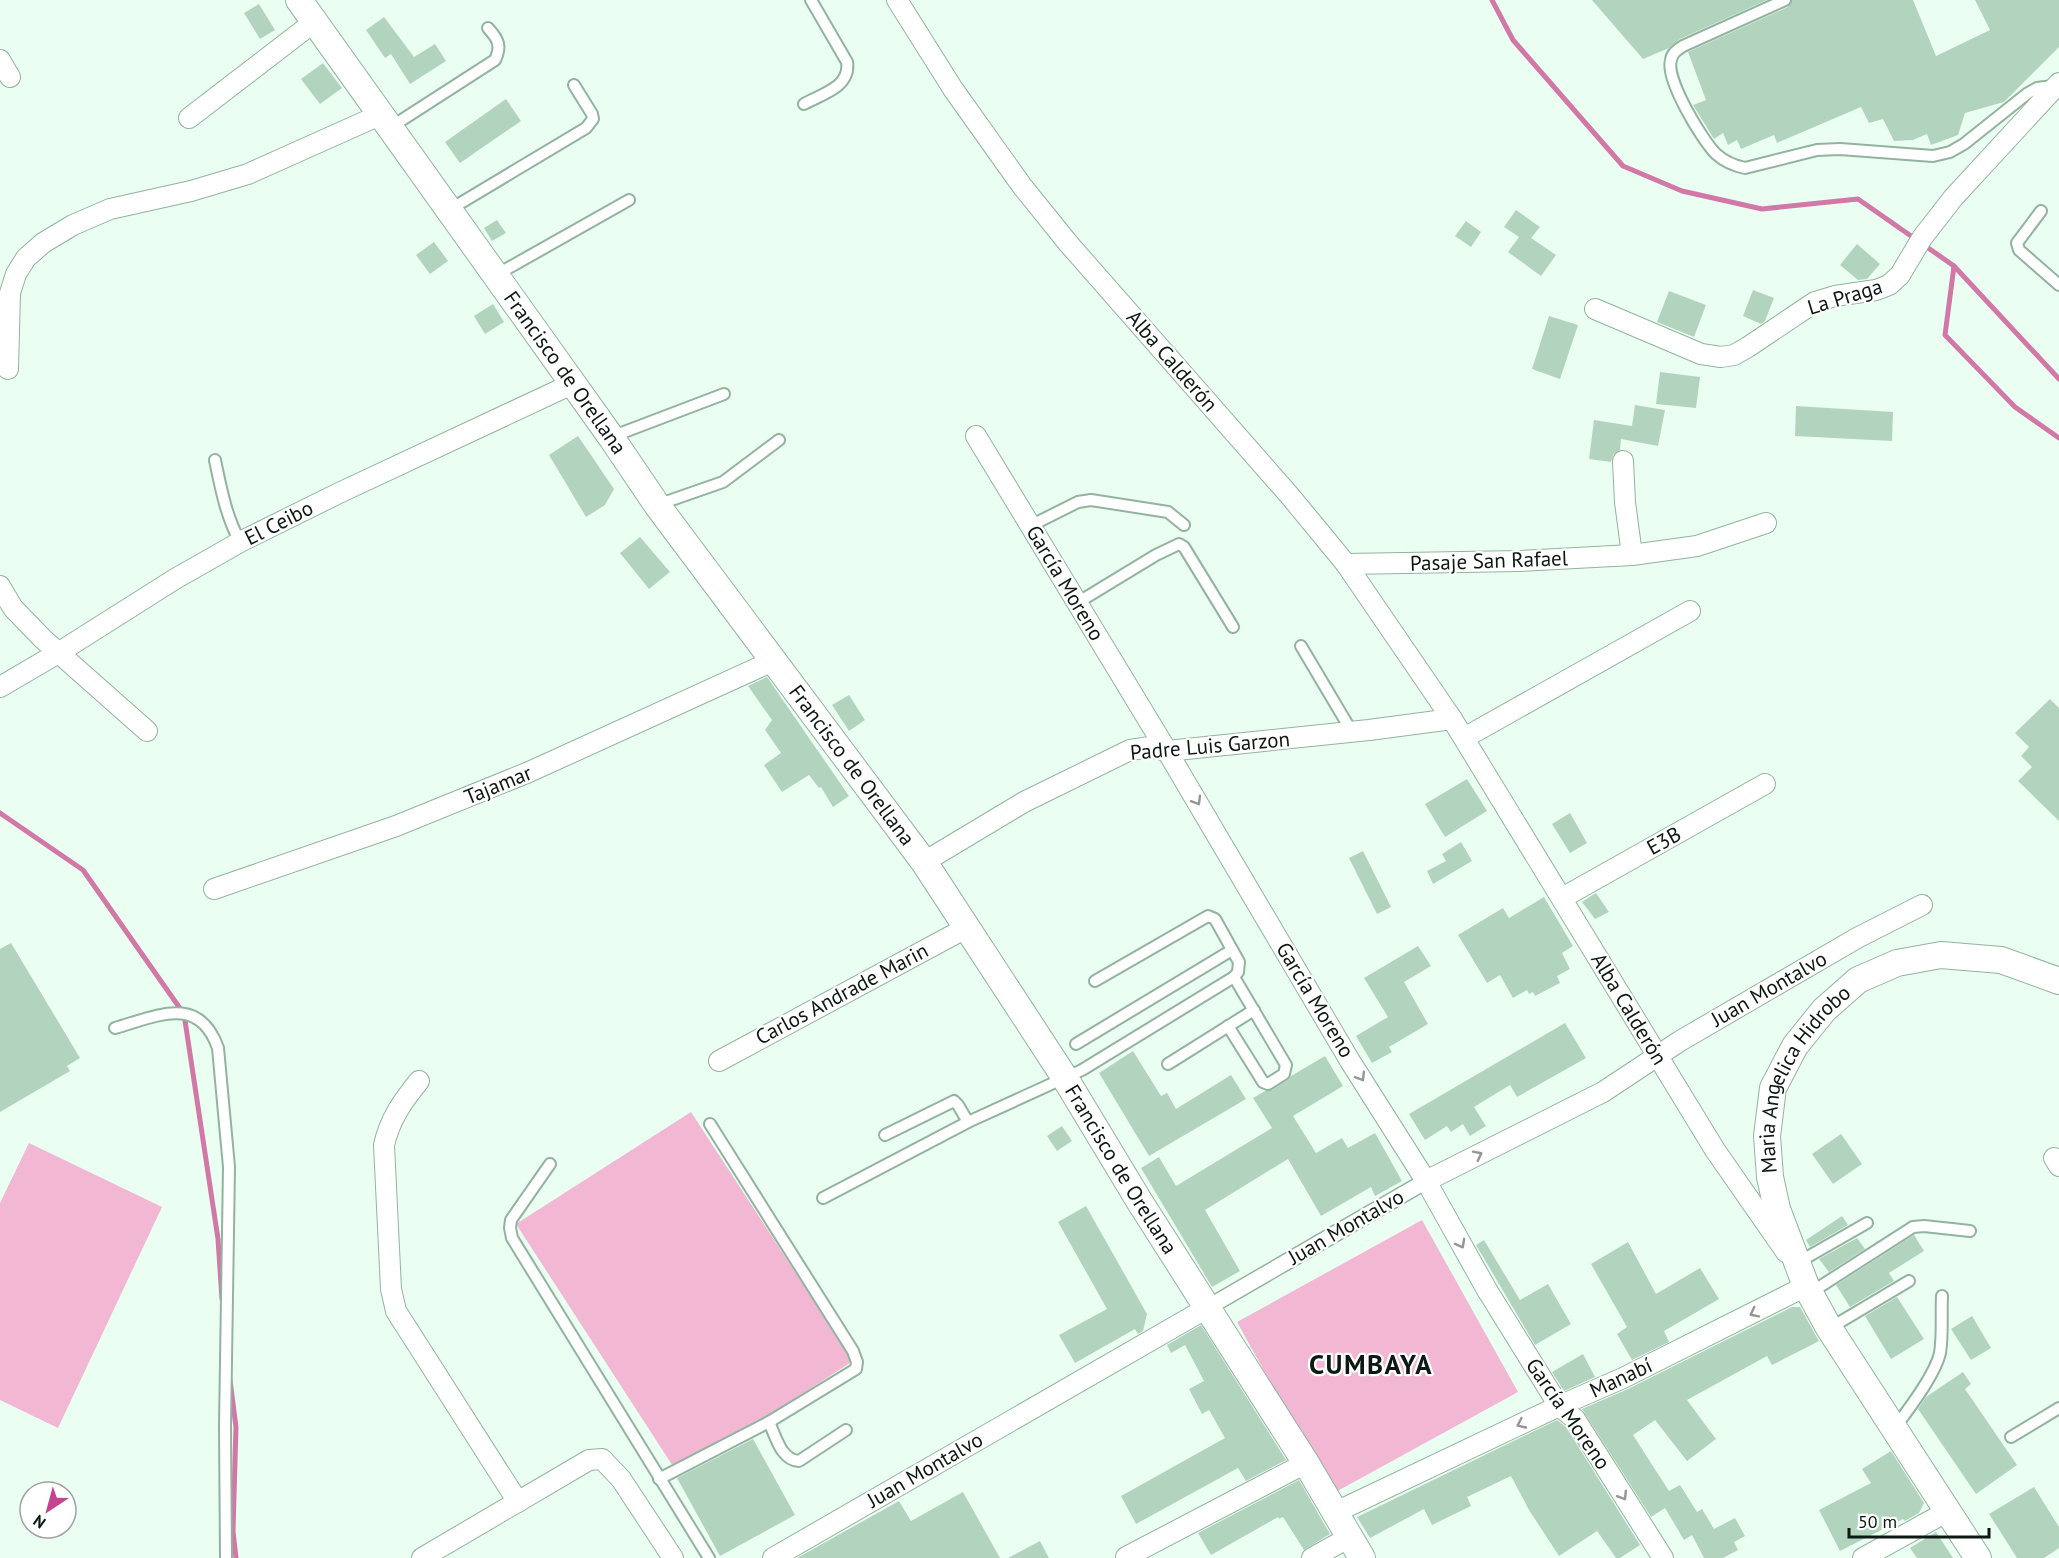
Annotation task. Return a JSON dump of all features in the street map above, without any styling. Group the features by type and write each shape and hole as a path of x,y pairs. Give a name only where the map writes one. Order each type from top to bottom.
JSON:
{"street":[{"name":"Francisco de Orellana","path":"300,0 657,505 924,862 1065,1078 1306,1463 1356,1548"},
{"name":"Alba Calderón","path":"897,0 953,89 1022,186 1075,252 1290,496 1346,564 1452,719 1656,1056 1715,1150 1804,1280"},
{"path":"189,118 315,22"},
{"name":"La Praga","path":"1595,309 1701,354 1721,357 1734,355 1748,347 1815,302 1835,296 1876,290 1889,285 1900,275 1922,238 1953,198 2058,85"},
{"path":"8,369 10,293 16,274 26,258 43,243 73,225 110,209 191,191 248,174 387,121"},
{"name":"El Ceibo","path":"0,687 175,579 240,542 572,384"},
{"name":"García Moreno","path":"976,436 1167,751 1350,1061 1426,1181 1487,1290 1559,1406 1575,1419 1663,1558"},
{"path":"1623,461 1625,502 1632,555"},
{"name":"Pasaje San Rafael","path":"1346,564 1520,561 1632,555 1697,546 1766,523"},
{"path":"0,586 13,608 58,653 147,731"},
{"path":"1464,738 1690,611"},
{"name":"Tajamar","path":"214,889 396,826 529,772 773,661"},
{"name":"Padre Luis Garzon","path":"924,862 1024,802 1130,750 1150,747 1167,751 1452,719"},
{"name":"E3B","path":"1562,898 1765,784"},
{"name":"Juan Montalvo","path":"773,1558 1426,1181 1603,1092 1656,1056 1857,938 1922,905"},
{"name":"Carlos Andrade Marin","path":"719,1061 966,927"},
{"name":"Maria Angelica Hidrobo","path":"1978,1558 1829,1328 1804,1280 1777,1209 1770,1177 1767,1136 1773,1089 1795,1046 1824,1010 1858,980 1897,963 1941,955 2001,960 2059,981"},
{"path":"418,1080 388,1127 384,1146 391,1289 396,1311 518,1502"},
{"name":"Manabí","path":"1336,1512 1623,1378 1804,1280"},
{"path":"422,1558 589,1460 602,1459 621,1479 672,1558"},
{"path":"1126,1557 1306,1463"},
{"path":"1863,1558 1948,1511"},
{"path":"1312,1558 1356,1548"}],"lane":[{"path":"804,104 842,83 849,70 847,62 811,0"},
{"path":"1785,0 1683,46 1674,52 1671,59 1670,68 1676,88 1692,119 1717,154 1738,167 1745,168 1817,150 1840,149 1933,156 1950,152 1964,144 2028,93 2058,85"},
{"path":"387,121 495,60 499,51 498,42 488,28"},
{"path":"449,211 586,128 593,119 592,114 574,85"},
{"path":"494,276 629,200"},
{"path":"2041,211 2017,243 2019,250 2059,285"},
{"path":"611,437 724,394"},
{"path":"657,505 723,482 779,440"},
{"path":"215,460 223,503 240,542"},
{"path":"1030,526 1078,502 1090,500 1168,512 1184,525"},
{"path":"1077,603 1156,555 1179,544 1184,547 1233,627"},
{"path":"1301,646 1352,732"},
{"path":"823,1198 968,1122 1082,1070 1234,977 1240,967 1215,919 1208,916 1095,981"},
{"path":"1076,1044 1233,950"},
{"path":"1228,1026 1263,1082 1268,1083 1284,1074 1286,1065 1234,977"},
{"path":"1168,1064 1254,1010"},
{"path":"115,1028 166,1013 190,1014 208,1026 218,1048 230,1167 225,1426 226,1558"},
{"path":"885,1135 954,1101 968,1122"},
{"path":"658,1479 769,1422 856,1369 857,1362 853,1351 710,1124"},
{"path":"550,1164 511,1220 512,1238 708,1558"},
{"path":"1804,1280 1867,1223"},
{"path":"1804,1280 1913,1227 1970,1231"},
{"path":"1829,1328 1909,1281"},
{"path":"1894,1429 1912,1405 1940,1352 1942,1296"},
{"path":"2012,1437 2059,1408"},
{"path":"769,1422 785,1455 791,1461 799,1461 846,1430"}],"shaded area":[{"path":"691,1112 853,1361 678,1474 516,1224"},
{"path":"29,1143 162,1207 58,1428 0,1400 0,1203"},
{"path":"1422,1220 1518,1392 1332,1494 1237,1322"}],"building":[{"path":"1592,0 1767,0 1680,39 1669,48 1643,59"},
{"path":"1792,0 1913,0 1936,56 1990,30 1975,0 2059,0 2059,47 2004,102 1965,113 1958,135 1931,145 1927,134 1913,140 1894,141 1883,119 1869,123 1861,107 1777,143 1774,135 1741,149 1737,140 1728,145 1723,133 1714,139 1693,105 1706,100 1688,52 1788,7"},
{"path":"259,4 275,30 260,39 244,13"},
{"path":"384,17 414,57 435,44 446,61 410,84 391,54 385,58 366,30"},
{"path":"323,63 342,88 320,104 301,79"},
{"path":"506,99 521,121 460,163 445,142"},
{"path":"1516,210 1540,227 1531,238 1556,255 1541,276 1508,252 1519,237 1504,227"},
{"path":"497,220 506,233 492,241 484,228"},
{"path":"1466,221 1481,232 1471,247 1455,236"},
{"path":"434,242 448,261 430,274 416,255"},
{"path":"1857,244 1880,264 1867,279 1858,280 1840,265"},
{"path":"1753,290 1774,298 1765,321 1761,324 1743,316"},
{"path":"1669,291 1706,305 1694,337 1657,322"},
{"path":"493,304 504,322 485,334 474,316"},
{"path":"1549,316 1578,325 1560,379 1532,369"},
{"path":"1660,372 1700,377 1696,408 1656,404"},
{"path":"1635,405 1665,410 1658,446 1621,439 1620,450 1613,455 1611,462 1589,459 1594,420 1632,426"},
{"path":"1796,406 1893,412 1892,441 1795,436"},
{"path":"578,436 614,489 605,505 586,517 549,455"},
{"path":"640,537 670,572 649,589 620,553"},
{"path":"767,677 849,796 833,807 821,787 819,788 809,775 782,792 764,765 781,753 765,730 772,720 748,686"},
{"path":"849,695 865,720 849,731 832,705"},
{"path":"2050,699 2059,708 2059,821 2018,781 2032,767 2021,756 2029,747 2015,733"},
{"path":"1467,779 1487,811 1445,837 1425,804"},
{"path":"1570,813 1587,843 1570,853 1552,824"},
{"path":"1461,842 1472,861 1433,884 1427,871 1446,861 1442,854"},
{"path":"1363,851 1391,907 1377,914 1349,858"},
{"path":"1596,893 1609,912 1595,919 1582,902"},
{"path":"1544,897 1573,946 1562,953 1570,969 1557,976 1560,983 1535,996 1533,992 1529,994 1527,990 1513,998 1500,975 1487,983 1458,935 1503,908 1509,918"},
{"path":"11,943 80,1058 67,1066 70,1071 0,1112 0,949"},
{"path":"1418,946 1431,966 1404,982 1428,1024 1389,1047 1392,1052 1372,1063 1356,1036 1388,1017 1364,978"},
{"path":"1565,1023 1586,1058 1517,1097 1510,1085 1474,1107 1486,1126 1470,1136 1463,1124 1451,1132 1447,1126 1425,1140 1409,1114"},
{"path":"1133,1051 1161,1096 1167,1093 1176,1109 1231,1075 1246,1099 1149,1156 1099,1073"},
{"path":"1325,1056 1343,1086 1293,1116 1316,1153 1342,1138 1348,1148 1375,1133 1402,1181 1375,1196 1371,1187 1321,1216 1288,1159 1205,1210 1240,1271 1212,1287 1141,1168 1159,1157 1176,1186 1272,1128 1253,1098 1272,1090"},
{"path":"1062,1126 1072,1141 1057,1151 1047,1136"},
{"path":"1841,1134 1862,1164 1833,1184 1812,1154"},
{"path":"1086,1206 1147,1314 1143,1331 1138,1334 1135,1329 1075,1363 1059,1335 1107,1309 1058,1222"},
{"path":"1842,1216 1848,1225 1810,1247 1806,1240"},
{"path":"1914,1235 1924,1251 1889,1273 1894,1281 1850,1307 1836,1285"},
{"path":"1857,1238 1865,1249 1829,1272 1819,1259"},
{"path":"1484,1240 1520,1300 1548,1284 1571,1324 1535,1345 1476,1245"},
{"path":"1628,1242 1656,1294 1700,1268 1719,1299 1664,1331 1669,1342 1632,1360 1617,1334 1627,1327 1591,1264"},
{"path":"1897,1297 1924,1339 1891,1359 1865,1316"},
{"path":"1792,1307 1800,1307 1819,1341 1772,1365 1767,1356 1687,1400 1716,1439 1687,1461 1655,1420 1633,1435 1669,1491 1680,1485 1697,1512 1702,1509 1714,1529 1735,1518 1745,1536 1734,1542 1738,1550 1723,1558 1704,1558 1692,1535 1684,1540 1665,1508 1651,1517 1582,1409 1628,1389"},
{"path":"1972,1316 1991,1348 1971,1360 1951,1329"},
{"path":"1201,1325 1286,1460 1246,1481 1238,1468 1136,1524 1121,1496 1225,1438 1209,1410 1202,1414 1189,1389 1204,1381 1185,1345 1171,1353 1167,1345"},
{"path":"1583,1354 1595,1377 1564,1391 1552,1372"},
{"path":"1963,1372 1971,1384 1965,1389 2017,1465 1976,1494 1918,1409 1926,1397"},
{"path":"1557,1420 1566,1427 1640,1545 1620,1558 1616,1558 1597,1531 1559,1556 1529,1510 1511,1476 1467,1497 1471,1506 1432,1525 1424,1509 1370,1538 1357,1517"},
{"path":"753,1439 795,1515 720,1556 677,1478"},
{"path":"1891,1451 1924,1503 1919,1513 1840,1551 1819,1510 1871,1483 1862,1469"},
{"path":"1299,1480 1330,1534 1304,1550 1283,1517 1279,1519 1278,1517 1211,1555 1198,1533"},
{"path":"2034,1487 2059,1527 2059,1548 2044,1558 2017,1558 1989,1514"},
{"path":"963,1492 1000,1558 797,1558 899,1501 911,1521"},
{"path":"1936,1532 1953,1558 1917,1558 1910,1548"},
{"path":"1040,1541 1049,1558 1008,1558"}],"waterway":[{"path":"1492,0 1513,40 1623,166 1682,191 1762,209 1858,199 1954,266 2059,379"},
{"path":"1954,266 1945,335 2015,407 2059,438"},
{"path":"0,813 83,870 184,1014 218,1239 222,1299"},
{"path":"230,1380 236,1427 233,1531 236,1558"}],"district":[{"name":"CUMBAYA","path":"1371,1365"}]}
